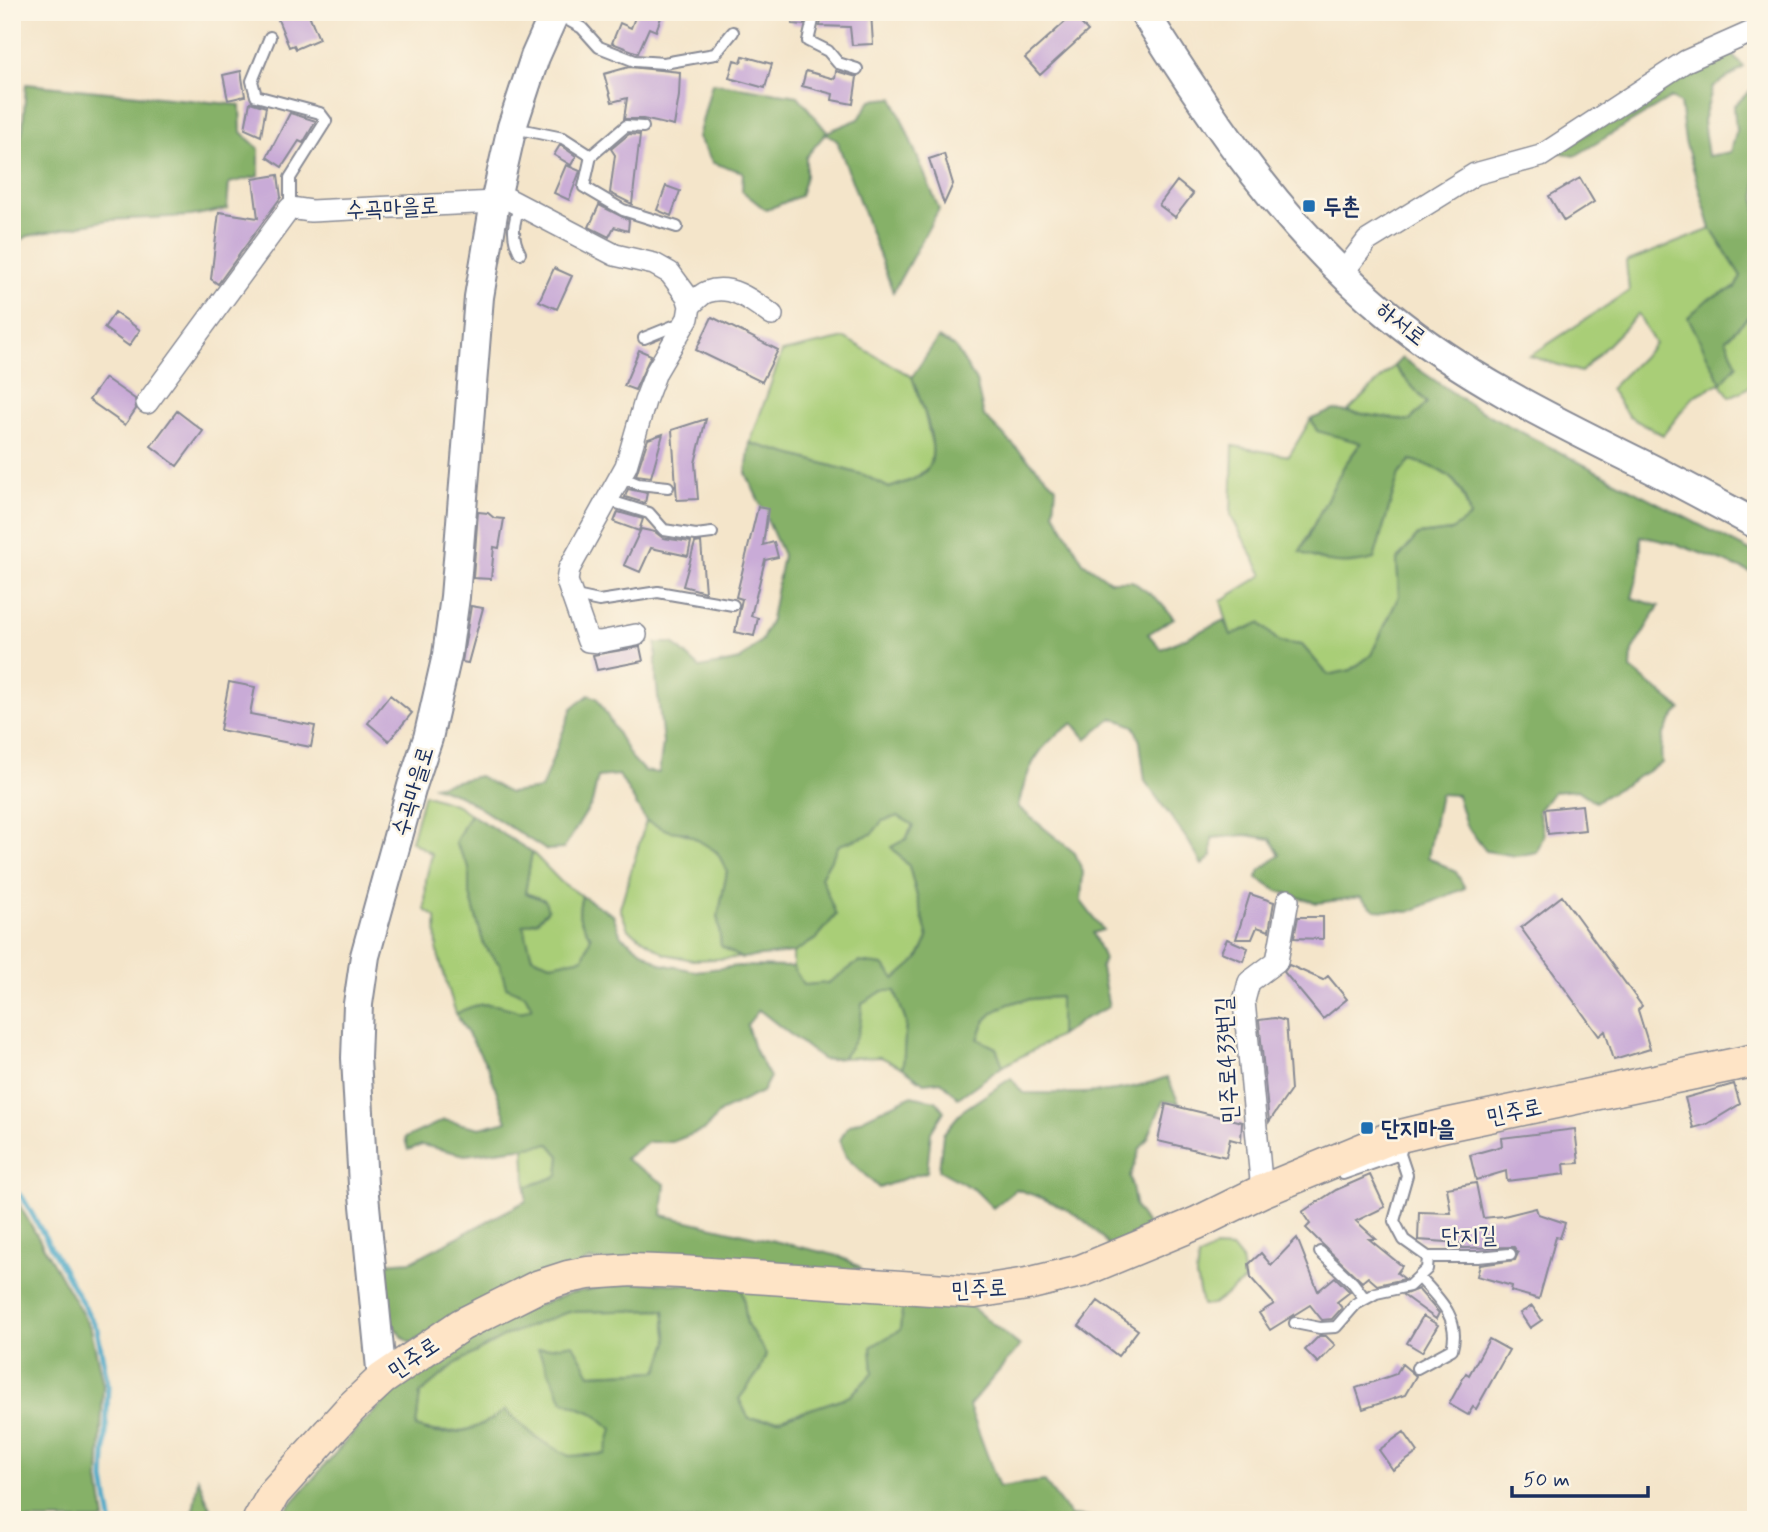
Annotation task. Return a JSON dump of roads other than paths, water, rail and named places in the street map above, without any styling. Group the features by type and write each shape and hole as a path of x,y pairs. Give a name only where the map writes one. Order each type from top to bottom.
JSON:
{"main road":[{"name":"민주로","path":"259,1520 274,1493 351,1408 382,1379 461,1325 537,1287 588,1273 632,1270 957,1292 987,1291 1027,1284 1082,1271 1197,1223 1262,1191 1372,1144 1403,1144 1756,1060"}],"street":[{"name":"하서로","path":"1144,12 1190,86 1294,223 1342,274 1390,316 1444,355 1551,419 1756,524"},
{"name":"수곡마을로","path":"382,1379 363,1185 356,1058 358,1003 365,956 428,738 447,655 455,597 479,297 507,204 512,127 535,57 555,13"},
{"path":"1342,274 1367,241 1475,174 1541,156 1686,61 1756,30"},
{"path":"507,204 615,255 654,264 670,272 687,296 690,306 688,318 656,372 626,466 569,569 567,581 588,640 600,642 636,635"},
{"name":"수곡마을로","path":"290,208 311,211 507,204"},
{"path":"147,403 290,208"},
{"path":"690,306 705,292 727,289 750,298 772,315"},
{"name":"민주로433번길","path":"1262,1191 1244,1001 1249,982 1277,961 1288,900"}],"lane":[{"path":"815,12 808,41 828,51 838,63 857,69"},
{"name":"수곡마을로","path":"555,13 582,28 599,47 635,61 664,62 715,54 733,32"},
{"path":"270,37 252,81 256,96 320,113 326,121 289,178 290,208"},
{"path":"643,127 625,126 591,156 584,187 623,210 677,227"},
{"path":"512,127 563,138 591,156"},
{"path":"507,204 514,221 513,240 520,253"},
{"path":"643,338 676,325 682,328"},
{"path":"621,477 638,484 668,486"},
{"path":"607,500 649,513 664,530 696,535 712,533"},
{"path":"571,595 599,601 657,592 733,605"},
{"name":"단지길","path":"1403,1144 1407,1175 1394,1222 1404,1240 1428,1257 1510,1254"},
{"path":"1320,1252 1353,1283 1365,1299"},
{"name":"단지길","path":"1419,1277 1427,1269 1428,1257"},
{"path":"1295,1323 1320,1328 1336,1327 1356,1304 1376,1293 1409,1286 1419,1277 1448,1309 1455,1337 1452,1349 1417,1368"}],"waterway":[{"path":"12,55 18,127 12,158"},
{"path":"12,1189 23,1198 97,1329 108,1385 104,1480 111,1520"}],"place":[{"name":"두촌","path":"1309,206"},
{"name":"단지마을","path":"1367,1128"}]}
